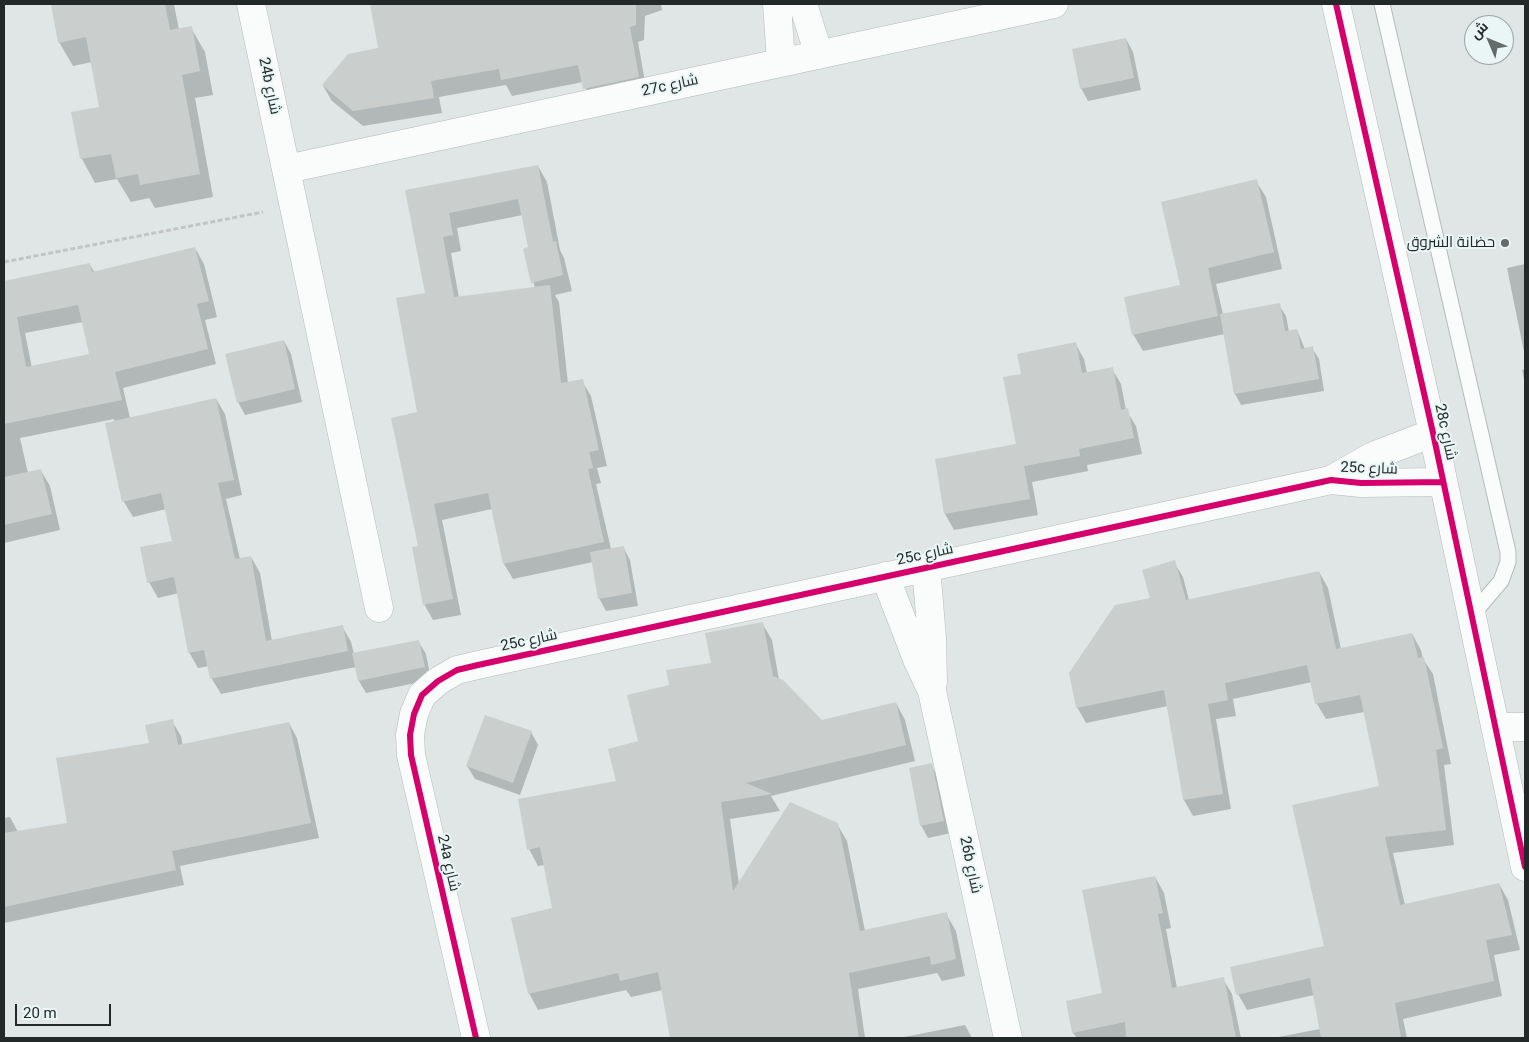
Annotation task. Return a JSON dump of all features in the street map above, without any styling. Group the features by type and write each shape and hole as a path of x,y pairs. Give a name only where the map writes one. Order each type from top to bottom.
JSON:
{"street":[{"name":"24b شارع","path":"251,4 379,608"},
{"path":"777,4 781,62"},
{"path":"803,4 819,56"},
{"name":"27c شارع","path":"287,169 1054,4"},
{"name":"28c شارع","path":"1336,4 1433,433 1496,727 1518,784 1525,866"},
{"name":"25c شارع","path":"1331,480 1373,456 1433,433"},
{"name":"25c شارع","path":"422,695 438,680 457,670 1331,480 1443,482"},
{"name":"26b شارع","path":"926,567 932,638 932,691 1008,1038"},
{"name":"26b شارع","path":"885,576 917,659 932,691"},
{"name":"24a شارع","path":"422,695 414,714 410,735 410,755 476,1038"},
{"path":"1496,727 1525,726"}],"lane":[{"path":"1382,4 1508,552 1508,562 1501,581 1472,615"}],"path":[{"path":"4,262 294,206"}],"building":[{"path":"51,4 165,4 170,30 192,26 200,71 182,75 200,174 140,185 138,174 116,178 111,154 80,159 71,112 99,107 86,37 58,43"},
{"path":"370,4 636,4 636,25 630,27 639,77 583,89 578,65 501,80 499,69 431,81 434,98 353,111 322,85 348,54 378,48"},
{"path":"1126,38 1134,78 1080,89 1072,49"},
{"path":"538,165 553,242 556,241 563,275 531,283 523,249 528,247 518,199 449,213 453,235 443,237 454,297 550,285 561,383 583,379 599,450 589,452 593,468 588,469 604,542 503,564 488,493 434,504 453,599 423,605 412,547 418,546 391,418 417,412 396,298 425,293 405,190"},
{"path":"1257,179 1274,252 1208,268 1218,316 1132,335 1124,297 1180,285 1161,202"},
{"path":"195,247 209,301 197,304 208,349 115,372 122,400 4,424 4,281 90,263 92,272","holes":["78,305 89,354 26,367 17,317"]},
{"path":"1280,303 1285,331 1297,329 1301,349 1313,346 1319,379 1234,394 1220,314"},
{"path":"284,340 295,389 237,403 225,354"},
{"path":"1076,342 1082,373 1113,367 1121,410 1128,408 1134,438 1079,449 1080,456 1024,466 1030,499 944,514 935,459 1016,444 1003,377 1021,374 1017,354"},
{"path":"216,398 234,480 218,483 235,559 251,556 266,641 343,625 348,651 210,679 204,650 188,653 174,577 147,583 140,547 172,541 161,493 122,502 105,423"},
{"path":"41,469 52,514 4,525 4,477"},
{"path":"624,546 632,593 598,599 590,552"},
{"path":"1175,560 1186,600 1319,571 1336,649 1412,633 1418,658 1424,657 1443,748 1436,750 1446,830 1385,837 1400,905 1499,883 1512,935 1486,940 1494,981 1395,1003 1401,1038 1321,1038 1310,978 1236,995 1230,967 1324,946 1292,805 1379,786 1360,695 1315,704 1307,665 1225,683 1228,700 1208,704 1223,794 1183,800 1164,690 1076,708 1069,673 1115,605 1150,598 1142,570"},
{"path":"763,622 773,676 783,680 822,720 896,702 906,745 746,783 772,794 721,802 733,891 790,802 838,823 860,931 947,912 956,959 931,965 930,956 849,973 859,1038 670,1038 658,972 620,981 618,973 528,994 511,918 552,908 540,847 527,850 518,799 616,781 608,749 638,741 627,695 669,685 666,670 711,663 705,633"},
{"path":"419,640 425,667 358,681 352,653"},
{"path":"485,715 532,731 513,783 466,766"},
{"path":"173,719 178,745 289,722 311,823 172,851 176,870 4,907 4,833 67,823 56,758 149,743 145,725"},
{"path":"932,763 944,821 920,826 909,768"},
{"path":"1155,876 1163,913 1158,914 1172,988 1224,977 1236,1038 1126,1038 1125,1022 1072,1033 1066,1001 1102,993 1082,890"}],"cycle path":[{"path":"1336,4 1433,433 1525,867"},
{"path":"476,1038 411,755 410,735 414,714 422,695 438,681 457,670 1331,480 1361,483 1443,482"}],"place":[{"name":"حضانة الشروق","path":"1505,243"}]}
